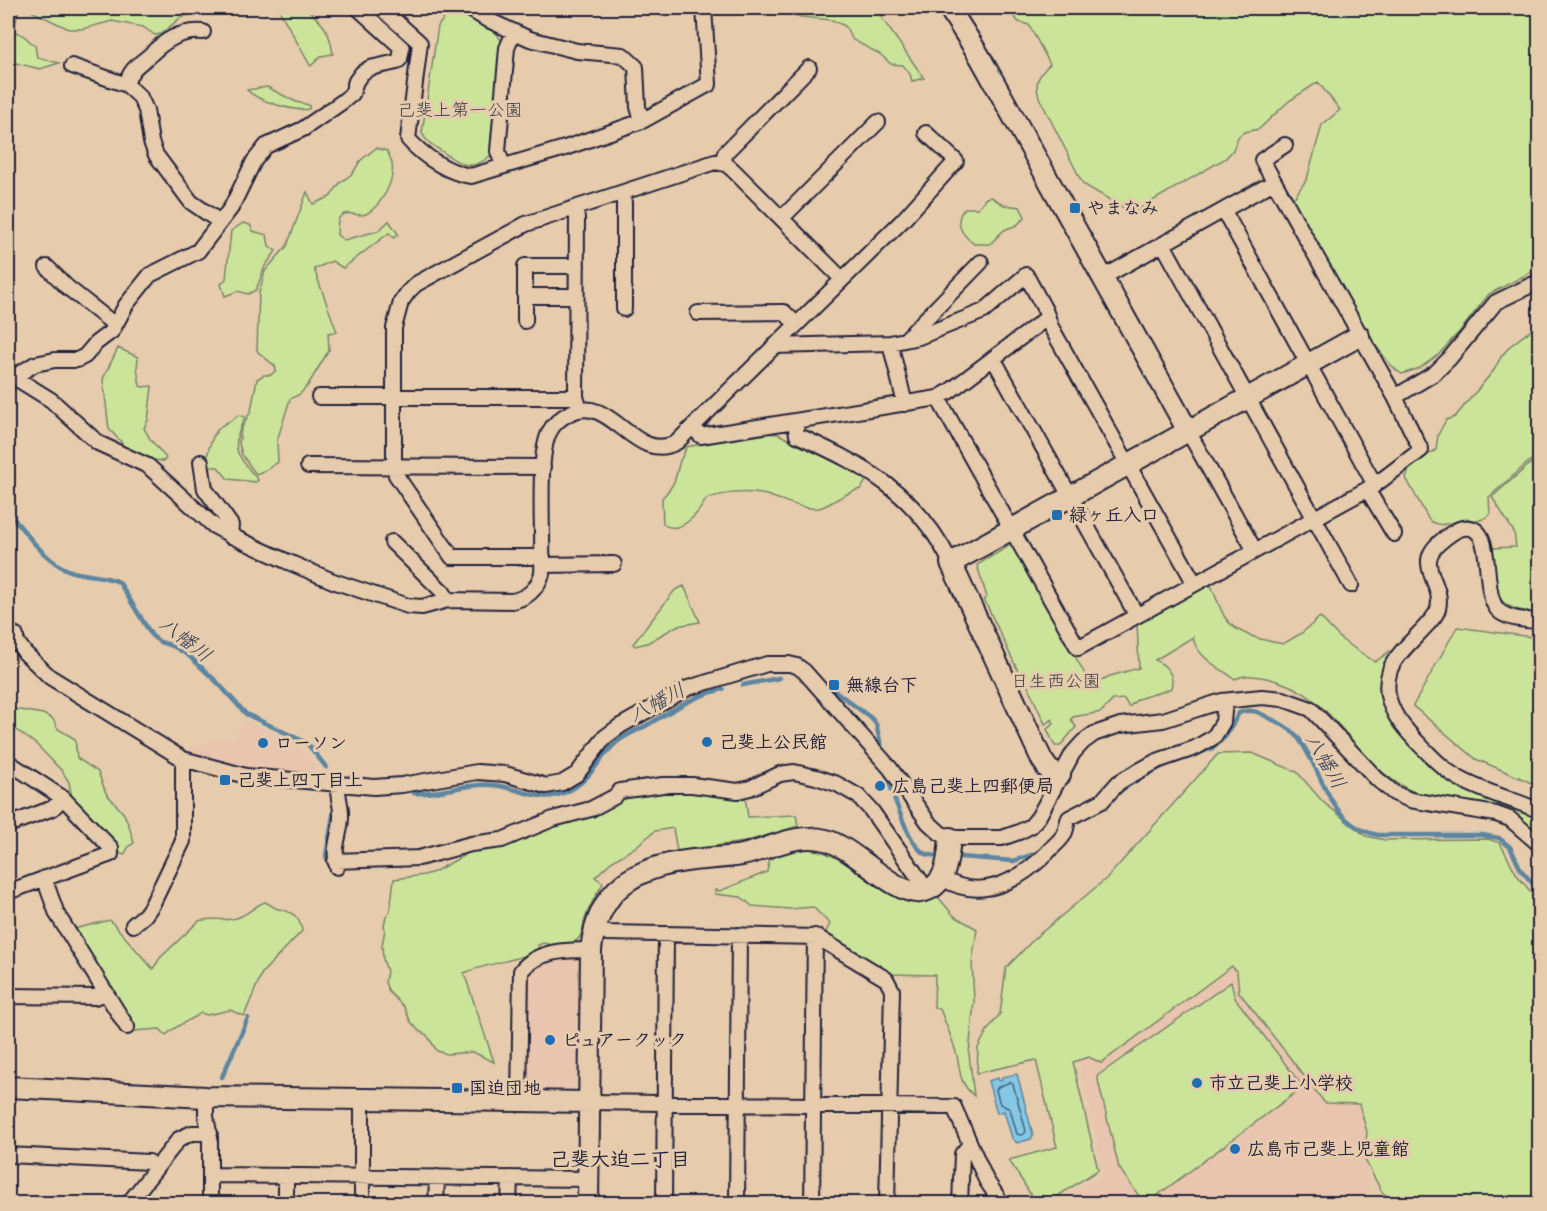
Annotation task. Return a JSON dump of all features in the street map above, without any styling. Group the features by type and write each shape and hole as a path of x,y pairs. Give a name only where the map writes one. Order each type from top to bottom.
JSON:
{"street":[{"path":"11,376 34,364 55,360 77,360 84,356 112,331 126,305 150,275 198,251 242,189 254,161 266,146 303,129 342,102 352,94 356,81 370,68 397,62 400,59 402,48 358,8"},
{"path":"381,8 420,43 408,139 418,151 459,175 471,176 565,148 642,121 709,84 704,8"},
{"path":"468,8 541,43 571,50 623,55 636,67 638,107 642,121"},
{"path":"949,8 980,57 1255,550"},
{"path":"127,85 138,63 164,42 187,32 203,32"},
{"path":"503,166 498,151 507,48 514,32"},
{"path":"72,66 127,85 140,97 149,124 153,148 171,177 197,207 220,222"},
{"path":"722,162 725,153 808,68"},
{"path":"782,218 878,122"},
{"path":"319,397 394,396 578,403 585,408 598,411 645,444 655,447 672,445 842,279 956,161 926,133"},
{"path":"946,151 956,140"},
{"path":"938,398 1078,648 1371,487 1421,450 1395,397 1262,160 1285,145"},
{"path":"614,564 452,557 396,475 395,321 401,302 408,292 426,278 526,224 715,162 722,162 733,170 842,279"},
{"path":"1102,278 1274,182"},
{"path":"621,193 624,202 624,309"},
{"path":"11,376 51,400 98,443 148,466 206,519 230,536 333,581 397,603 422,607 448,600 512,601 521,599 527,596 539,582 542,561 544,452 550,431 578,403 577,218 574,208"},
{"path":"1224,211 1308,364 1394,534"},
{"path":"1163,244 1351,585"},
{"path":"896,343 981,262"},
{"path":"525,321 525,266 576,266"},
{"path":"47,267 67,287 115,325"},
{"path":"774,346 896,343 919,338 984,311 1026,275 1195,584"},
{"path":"1395,397 1435,373 1496,302 1539,281"},
{"path":"525,296 576,296"},
{"path":"698,313 784,312 796,324"},
{"path":"693,427 701,436 938,398 951,391 1048,317"},
{"path":"951,563 1359,336"},
{"path":"896,343 905,404"},
{"path":"993,358 1137,616"},
{"path":"795,422 797,435 863,468 897,490 931,528 951,563 1042,760 1049,770 1060,775"},
{"path":"201,462 205,489 231,525 230,536"},
{"path":"308,466 543,467"},
{"path":"1539,621 1512,618 1500,612 1495,606 1488,586 1484,540 1469,528 1458,530 1436,544 1431,551 1429,560 1438,596 1437,611 1392,665 1388,682 1388,696 1394,713 1407,732 1448,771 1464,781 1539,811"},
{"path":"392,542 444,592 448,600"},
{"path":"9,635 42,671 58,683 183,759 246,776 339,784 391,786 477,772 505,774 546,786 562,783 577,774 605,737 688,688 777,663 797,666 804,671 890,768 928,822 940,833 950,838 1002,838 1024,830 1039,816 1073,753 1083,741 1094,734 1120,725 1163,720 1225,701 1262,697 1283,699 1304,705 1320,717 1394,793 1410,800 1487,811 1503,816 1518,825 1539,845"},
{"path":"588,1203 591,950 595,928 607,900 614,891 636,875 673,863 740,855 801,838 829,841 848,850 899,888 913,892 935,884 962,888 988,888 1008,883 1026,872 1066,829 1069,818 1102,801 1118,783 1157,761 1195,748 1214,737 1223,722 1225,701"},
{"path":"133,925 145,915 152,905 183,841 183,759"},
{"path":"8,762 63,798 111,848 111,854 8,892"},
{"path":"339,784 337,797 342,815 334,853 336,865 419,858 471,844 502,840 553,819 591,809 614,797 620,791 663,785 692,785 738,791 780,774 794,772 837,784 858,796 935,884"},
{"path":"8,825 53,808 63,798"},
{"path":"935,884 947,863 950,838"},
{"path":"44,878 57,914 127,1027"},
{"path":"595,928 607,933 814,936 886,979 892,990 887,1203"},
{"path":"664,1203 666,934"},
{"path":"737,1203 739,935"},
{"path":"812,1203 814,936"},
{"path":"519,1101 521,972 527,963 557,951 591,950"},
{"path":"8,996 95,997 106,992"},
{"path":"8,1087 206,1097 954,1107 986,1180 1002,1203"},
{"path":"206,1097 206,1116 210,1133 210,1203"},
{"path":"362,1099 362,1203"},
{"path":"128,1203 183,1136 192,1133 210,1133"},
{"path":"960,1203 962,1154 970,1144"},
{"path":"8,1155 149,1162 156,1167"},
{"path":"210,1175 588,1179"},
{"path":"286,1176 286,1203"},
{"path":"436,1203 437,1178"},
{"path":"509,1203 510,1178"}],"shaded area":[{"path":"244,719 250,724 297,744 318,770 249,769 185,752 185,750 216,740 235,738"},
{"path":"575,956 582,963 580,1082 571,1092 530,1091 523,1083 525,977 531,968 557,957"},
{"name":"市立己斐上小学校","path":"1232,965 1237,972 1239,992 1325,1103 1359,1104 1367,1132 1364,1158 1372,1203 1069,1204 1067,1193 1073,1194 1105,1173 1079,1062 1089,1057 1101,1063"}],"green space":[{"path":"8,8 18,12 14,31 35,46 37,57 59,63 40,69 16,63 8,70"},
{"path":"29,8 193,8 189,15 180,18 161,34 155,35 143,27 112,21 82,29 69,29"},
{"path":"278,8 306,8 325,28 330,38 333,54 321,56 311,66"},
{"name":"己斐上第一公園","path":"452,8 456,8 481,25 495,31 501,40 491,155 478,164 472,165 449,157 431,144 422,133 438,26"},
{"path":"762,8 800,11 805,8 878,8 881,17 924,78 912,81 903,65 891,64 880,54 853,40 845,26 832,20 792,16 778,10 763,11"},
{"path":"1006,8 1539,8 1539,268 1489,294 1439,354 1420,368 1402,374 1391,365 1374,344 1293,199 1307,179 1322,125 1340,110 1318,82 1289,101 1259,129 1244,132 1238,137 1233,150 1226,158 1132,213 1083,184 1039,97 1038,79 1050,64 1029,25 1019,22"},
{"path":"267,87 296,102 309,105 309,109 276,105 247,90"},
{"path":"376,148 387,151 392,163 391,178 386,192 377,205 366,214 342,215 338,222 337,235 344,240 378,231 389,221 398,234 394,238 389,233 343,268 332,261 314,269 337,332 328,333 329,350 308,385 300,394 290,399 277,441 278,462 256,474 242,455 239,443 241,429 251,411 257,379 264,375 271,375 276,370 275,366 257,349 259,293 265,271 287,246 307,192 313,204 330,197 340,183 353,173 360,161"},
{"path":"991,197 1004,205 1020,207 1025,217 1017,225 1004,230 990,244 974,244 962,232 959,222 961,213 965,208 978,208 986,198"},
{"path":"243,223 250,225 253,231 267,235 269,246 276,251 265,266 256,290 248,294 238,291 225,296 221,284 226,279 231,231"},
{"path":"1539,324 1539,453 1489,497 1490,514 1485,518 1446,524 1433,523 1429,520 1406,478 1410,466 1436,450 1438,435 1446,420 1455,417 1494,370 1510,346"},
{"path":"118,348 138,357 140,386 152,386 148,420 144,428 166,458 164,461 149,462 122,447 122,443 109,429 103,379"},
{"path":"238,415 245,417 237,437 237,451 258,480 256,482 228,479 218,467 211,467 207,464 209,448 216,432"},
{"path":"764,433 778,434 867,478 861,489 819,508 804,507 761,494 733,493 706,499 694,516 682,525 669,527 663,524 662,498 673,483 686,447"},
{"path":"1539,456 1539,613 1510,607 1496,594 1491,548 1516,547 1514,532 1492,497"},
{"name":"日生西公園","path":"1009,546 1015,548 1091,685 1110,676 1139,668 1137,622 1207,583 1211,585 1224,616 1235,628 1250,636 1283,644 1302,633 1320,617 1342,640 1375,662 1390,651 1392,653 1384,667 1380,681 1380,694 1390,720 1408,743 1449,781 1482,797 1539,818 1539,826 1536,831 1513,814 1497,807 1430,796 1408,789 1388,777 1371,762 1327,712 1310,698 1290,686 1266,678 1246,676 1235,679 1203,656 1193,637 1155,660 1169,671 1172,679 1171,688 1136,700 1129,707 1124,699 1113,700 1101,712 1073,717 1071,719 1076,727 1060,746 1055,746 1047,729 1054,724 1052,719 1045,724 984,599 987,597 977,565"},
{"path":"684,586 700,622 677,626 647,643 635,646 633,644 675,590"},
{"path":"1457,627 1539,638 1539,786 1476,759 1413,706"},
{"path":"8,708 43,714 53,719 58,729 75,739 77,758 98,772 106,793 124,814 134,843 129,846 124,855 118,852 73,804 69,782 62,771 36,744 8,724"},
{"path":"1252,753 1297,772 1323,802 1366,836 1385,840 1488,839 1500,843 1517,875 1539,902 1539,1203 1396,1203 1382,1192 1364,1158 1367,1132 1359,1104 1325,1103 1239,992 1237,972 1232,966 1101,1063 1089,1057 1073,1062 1098,1170 1047,1203 1036,1203 1009,1160 1057,1147 1036,1060 977,1073 978,1048 1000,1014 1006,968 1036,937 1107,878 1218,754"},
{"path":"699,791 745,796 748,817 796,815 798,826 744,842 677,851 673,828 655,831 634,848 611,862 595,877 603,883 576,941 562,945 544,943 538,945 539,951 464,973 494,1062 473,1052 447,1054 437,1051 427,1035 419,1031 411,1022 404,1007 389,992 385,982 387,971 382,945 394,879 434,872 465,855 468,851 620,801 631,795"},
{"path":"804,849 822,852 839,859 886,892 902,899 919,902 938,897 954,916 977,929 972,962 974,1001 969,1054 974,1096 964,1085 957,1056 940,1009 934,1008 935,975 891,974 825,934 830,924 813,907 790,909 752,906 741,897 715,894 715,890 720,891 767,872 769,860 782,853"},
{"path":"265,902 294,915 302,931 262,973 244,1016 230,1010 207,1015 201,1013 166,1035 160,1029 133,1031 70,930 110,920 153,969 160,958 199,921 237,918"},
{"path":"1231,982 1235,998 1303,1087 1144,1203 1119,1168 1097,1076"}],"water":[{"path":"1017,1074 1033,1135 1031,1139 1017,1143 1012,1138 1004,1111 997,1113 988,1081 998,1078 999,1081 1002,1077"}],"waterway":[{"name":"八幡川","path":"8,512 37,546 63,568 119,582 152,636 188,655 246,714 307,743 326,767"},
{"name":"八幡川","path":"743,685 779,678"},
{"name":"八幡川","path":"414,793 481,785 501,786 547,797 566,792 582,782 610,748 624,737 693,699 723,689"},
{"name":"八幡川","path":"835,691 876,724 883,754"},
{"name":"八幡川","path":"1118,793 1167,764 1213,748 1226,736 1239,713 1254,711 1280,723 1296,735 1337,808 1347,820 1361,829 1378,835 1482,835 1499,838 1510,847 1521,870 1540,892"},
{"path":"1034,764 1041,780"},
{"name":"八幡川","path":"887,771 895,801 915,844 922,852 937,856"},
{"path":"333,872 326,856 334,810"},
{"name":"八幡川","path":"960,857 1013,861 1038,853"},
{"path":"222,1077 248,1018"}],"place":[{"name":"やまなみ","path":"1075,208"},
{"name":"緑ヶ丘入口","path":"1057,515"},
{"name":"無線台下","path":"834,685"},
{"name":"己斐上公民館","path":"707,742"},
{"name":"ローソン","path":"263,743"},
{"name":"己斐上四丁目上","path":"225,780"},
{"name":"広島己斐上四郵便局","path":"880,786"},
{"name":"ピュアークック","path":"550,1040"},
{"name":"市立己斐上小学校","path":"1197,1083"},
{"name":"国迫団地","path":"457,1088"},
{"name":"広島市己斐上児童館","path":"1235,1149"}],"district":[{"name":"己斐大迫二丁目","path":"620,1159"}]}
